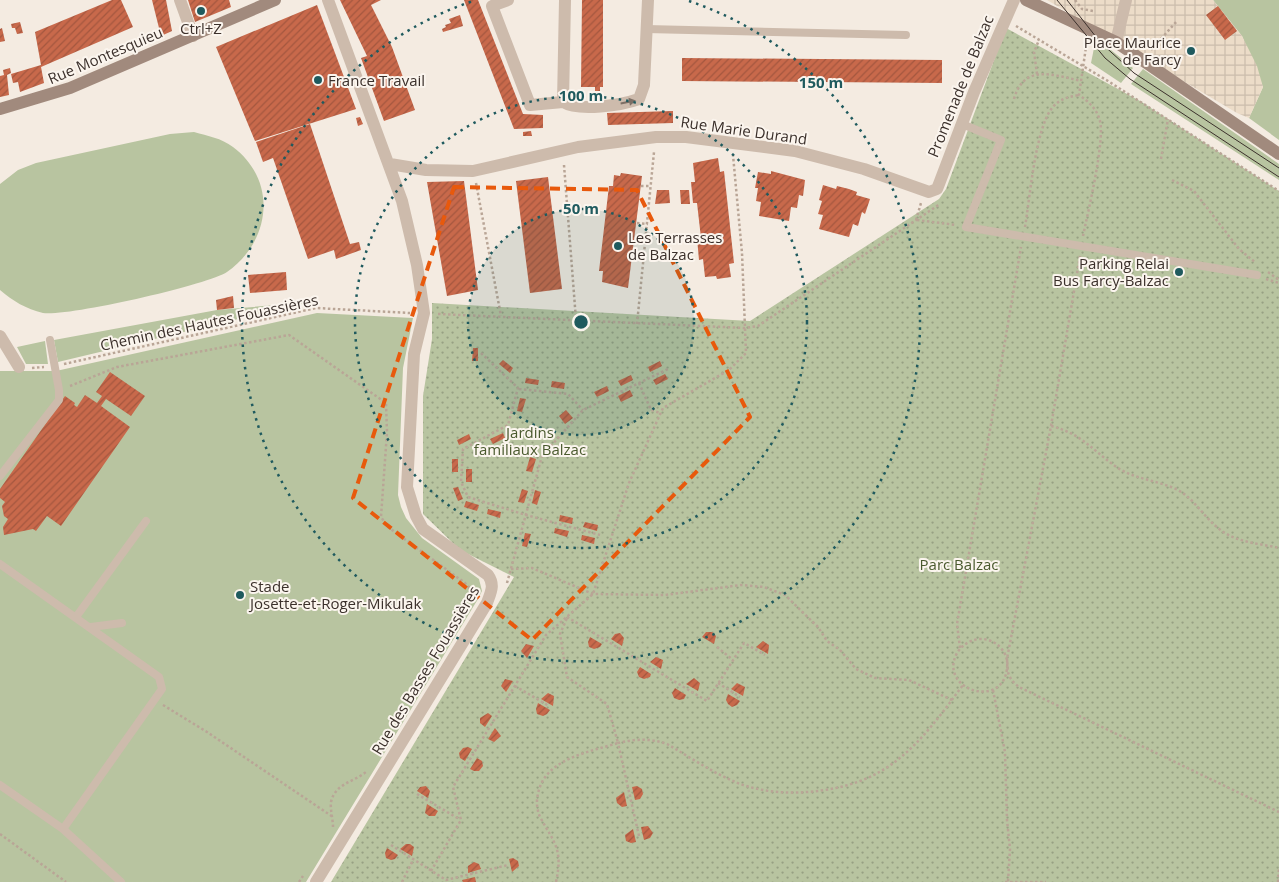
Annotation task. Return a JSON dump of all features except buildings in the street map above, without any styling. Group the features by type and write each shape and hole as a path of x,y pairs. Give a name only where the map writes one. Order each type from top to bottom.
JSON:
{"street":[{"path":"180,0 193,36"},
{"name":"Rue Montesquieu","path":"0,110 70,88 275,0"},
{"name":"Rue des Basses Fouassières","path":"316,882 487,603 493,588 492,581 488,575 423,529 416,516 406,487 414,354 424,313 411,232 390,164 328,0"},
{"path":"508,0 492,6 530,105 563,102 571,107 626,104 639,100 644,85 648,0"},
{"path":"563,102 565,0"},
{"name":"Promenade de Balzac","path":"939,184 1014,0"},
{"path":"1026,0 1116,42 1279,154"},
{"path":"1116,42 1126,0"},
{"name":"Rue Marie Durand","path":"390,164 426,170 474,171 578,147 656,137 686,137 756,145 820,157 864,169 925,191 937,189 939,184"},
{"path":"0,336 19,367"}],"lane":[{"path":"646,29 906,35"},
{"path":"962,124 1001,140 966,226 1256,276"},
{"path":"0,476 59,400 60,390 50,340"},
{"path":"76,617 146,520"},
{"path":"0,564 159,677 162,689 63,828"},
{"path":"91,628 122,623"},
{"path":"0,785 63,828 121,882"}],"path":[{"path":"1075,0 1082,9 1093,11"},
{"path":"1150,51 1177,21"},
{"path":"1016,26 1168,119 1279,191"},
{"path":"1037,74 1034,52 1040,40"},
{"path":"1079,95 1086,47"},
{"path":"1014,99 1021,85 1037,74 1045,73 1081,81"},
{"path":"960,648 957,624 1041,135 1051,108 1063,98 1079,95 1092,104 1100,122 1099,145 1051,426 1007,659 1005,677 993,690 977,692 963,686 954,672 956,655 960,648 974,640 991,640 1004,651 1007,659 1009,676 1019,687 1279,812"},
{"path":"1161,159 1168,119"},
{"path":"637,324 655,145"},
{"path":"431,871 461,820 453,787 546,636 593,594 629,483 660,412 663,408 729,370 746,353 742,253 732,148"},
{"path":"563,160 576,320"},
{"path":"476,179 501,316"},
{"path":"1172,180 1194,191 1239,249 1279,280"},
{"path":"641,186 651,186"},
{"path":"442,314 637,324 745,328 758,326 916,220 922,199"},
{"path":"916,220 966,226"},
{"path":"637,223 648,224"},
{"name":"Chemin des Hautes Fouassières","path":"19,367 54,366 316,308 424,313"},
{"path":"60,390 117,367 289,335 386,403 387,432 381,518 388,527 466,583 474,593 473,598"},
{"path":"481,352 518,388 568,394 583,410"},
{"path":"508,583 542,456 583,410 668,369"},
{"path":"639,383 651,410 660,412"},
{"path":"518,388 508,425 463,450 461,482 468,497 526,516 600,535"},
{"path":"1051,426 1074,434 1126,472 1176,489 1186,495 1217,528 1228,535 1259,546 1279,548"},
{"path":"511,569 532,568 593,594 665,595 740,585 764,586 785,595 818,627 827,641 840,650 856,669 875,678 909,680 952,700"},
{"path":"567,617 707,701 744,643 765,655"},
{"path":"567,617 560,634 567,677 607,704 618,743 639,836"},
{"path":"716,647 733,660"},
{"path":"718,684 740,697"},
{"path":"515,686 548,706"},
{"path":"556,882 558,851 551,832 537,810 537,797 542,782 556,766 569,759 630,740 656,740 667,744 734,781 769,791 816,791 849,785 882,772 915,746 963,686"},
{"path":"993,690 1005,752 1007,820 1010,849 1007,881 1046,882"},
{"path":"154,700 206,732 333,817"},
{"path":"333,828 331,803 340,786 366,773 370,765"},
{"path":"417,794 461,820"},
{"path":"0,834 66,882"},
{"path":"390,845 446,880 508,865"},
{"path":"402,882 413,860"},
{"path":"1278,882 1279,868"},
{"path":"299,882 307,869"}],"highlighted area":[{"path":"454,187 637,190 750,417 532,640 353,498"}],"green space":[{"path":"1213,0 1279,0 1279,140 1249,118 1263,87 1242,36"},
{"name":"Parc Balzac","path":"1006,28 1140,101 1279,191 1279,882 331,882 514,577 460,550 423,514 423,396 432,339 432,303 750,321 939,199 946,189"},
{"path":"1095,43 1111,50 1133,68 1121,83 1091,63"},
{"path":"1143,69 1279,164 1279,180 1131,84"},
{"path":"194,132 219,139 233,147 247,161 257,177 262,193 263,211 260,228 253,244 242,259 227,272 215,278 166,292 57,313 43,313 25,307 0,290 0,184 18,170 36,163 170,134"},
{"path":"310,302 58,362 54,340 217,310"},
{"name":"Stade Josette-et-Roger-Mikulak","path":"317,313 413,318 403,368 398,495 406,518 422,538 479,579 482,591 478,599 306,882 0,882 0,371 56,371"},
{"path":"45,341 48,364 26,364 17,347"}],"shaded area":[{"name":"Place Maurice de Farcy","path":"1047,0 1213,0 1242,36 1257,66 1263,87 1249,118 1237,113"}],"tram line":[{"path":"1057,0 1105,58 1130,79 1279,177"},
{"path":"1067,0 1100,42 1134,73 1279,168"}],"place":[{"name":"Ctrl+Z","path":"201,11"},
{"name":"Place Maurice de Farcy","path":"1191,51"},
{"name":"France Travail","path":"318,80"},
{"name":"Les Terrasses de Balzac","path":"618,246"},
{"name":"Parking Relai Bus Farcy-Balzac","path":"1179,272"},
{"name":"Stade Josette-et-Roger-Mikulak","path":"240,595"}],"park label":[{"name":"Jardins familiaux Balzac","path":"530,440"}]}
